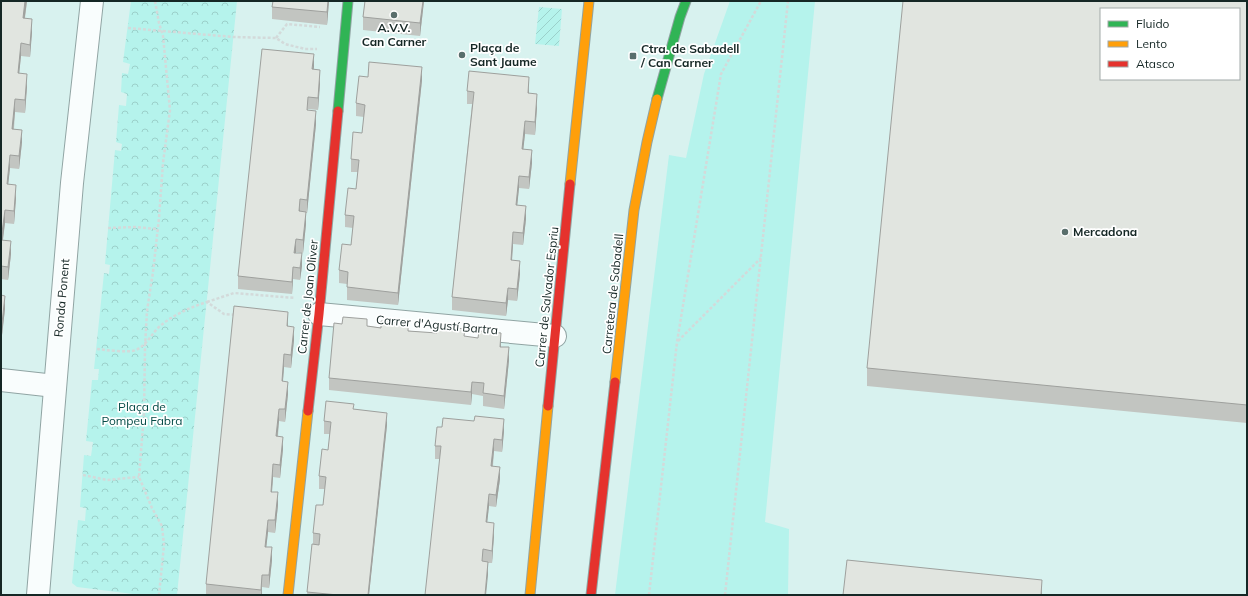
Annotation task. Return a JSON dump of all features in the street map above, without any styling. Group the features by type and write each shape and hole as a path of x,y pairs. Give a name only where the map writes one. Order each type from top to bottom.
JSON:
{"street":[{"name":"Ronda Ponent","path":"38,595 72,183 92,1"},
{"name":"Carrer de Joan Oliver","path":"288,595 319,314 348,1"},
{"name":"Carrer de Salvador Espriu","path":"530,595 589,1"},
{"name":"Carretera de Sabadell","path":"591,595 634,210 647,142 659,93 686,1"},
{"name":"Carrer d'Agustí Bartra","path":"319,314 555,336"},
{"path":"1,380 55,386"}],"path":[{"path":"155,1 162,32 170,110 163,163 153,272 147,311 144,414 139,478 152,508 162,526 164,545 159,595"},
{"path":"649,595 677,342 721,74 761,1"},
{"path":"725,595 788,1"},
{"path":"276,38 286,24 325,28"},
{"path":"128,28 233,37 276,38 285,44 305,49 318,50"},
{"path":"108,228 136,226 158,228"},
{"path":"677,342 761,257"},
{"path":"97,349 120,351 136,350 145,343 160,326 190,307 234,293 302,299"},
{"path":"207,302 224,314 239,316"},
{"path":"83,475 108,480 139,478"}],"green space":[{"name":"Plaça de Pompeu Fabra","path":"131,1 237,1 177,595 141,595 77,587 72,583 78,520 85,521 86,508 80,507 84,455 91,456 93,442 86,441 92,380 98,380 99,369 94,369 104,273 109,274 110,265 105,264 115,150 121,151 122,144 116,142 119,105 126,106 127,94 121,92 122,73 128,74 130,64 123,62"},
{"path":"730,1 815,1 765,522 789,529 788,595 615,595 669,155 686,158 704,74"},
{"path":"539,7 562,9 559,46 535,44"}],"building":[{"path":"1,1 25,1 23,18 32,19 30,45 21,43 18,73 27,74 25,100 15,99 12,129 22,130 19,156 10,155 7,184 16,185 14,211 5,210 1,240"},
{"path":"273,1 328,1 327,12 272,7"},
{"path":"365,1 423,1 420,23 363,17"},
{"name":"Mercadona","path":"903,1 1247,1 1247,405 867,368"},
{"path":"262,49 314,54 312,69 320,70 318,98 308,97 307,110 316,111 307,200 300,199 299,211 306,212 303,240 296,239 294,253 302,253 300,268 293,267 292,282 238,276"},
{"path":"369,62 422,67 398,293 347,287 348,272 339,270 342,244 351,245 354,216 345,215 348,188 356,189 359,160 351,159 353,132 362,133 365,105 356,103 359,76 368,77"},
{"path":"469,71 529,77 528,93 537,94 535,122 525,121 522,149 532,150 529,177 519,176 516,205 526,206 523,233 513,232 511,260 520,261 517,289 508,288 506,303 452,297 474,92 467,91"},
{"path":"1,240 11,241 8,267 1,266"},
{"path":"1,295 5,296 2,323 1,323"},
{"path":"234,306 288,312 287,326 294,327 291,355 284,354 282,381 288,382 285,409 279,409 276,436 283,437 280,465 273,464 271,492 278,492 275,520 268,520 265,547 272,547 269,575 262,575 261,590 206,584"},
{"path":"343,317 367,319 367,326 381,328 381,321 408,324 408,331 437,333 439,326 465,329 464,336 478,338 479,331 501,333 500,347 509,347 504,396 483,393 484,383 472,382 471,392 329,378 334,323 342,324"},
{"path":"326,401 354,404 353,409 387,413 368,595 338,595 307,592 312,544 319,545 320,534 313,533 316,505 323,505 326,477 319,476 322,449 328,450 331,422 324,421"},
{"path":"475,416 504,419 502,440 494,439 491,466 500,467 496,495 489,494 486,522 494,523 492,551 483,549 482,561 488,562 485,595 425,595 441,446 435,446 437,427 442,427 443,418 474,421"},
{"path":"847,560 1042,580 1041,595 843,595"}],"traffic: fast":[{"path":"338,111 348,1"},
{"path":"657,99 680,17 686,1"}],"traffic: slow":[{"path":"570,184 589,1"},
{"path":"615,382 634,210 657,99"},
{"path":"530,595 548,406"},
{"path":"288,595 308,411"}],"traffic: jam":[{"path":"308,411 319,314 338,111"},
{"path":"548,406 570,184"},
{"path":"591,595 615,382"}],"place":[{"name":"A.V.V. Can Carner","path":"394,15"},
{"name":"Plaça de Sant Jaume","path":"462,55"},
{"name":"Ctra. de Sabadell / Can Carner","path":"633,56"},
{"name":"Mercadona","path":"1065,232"}]}
